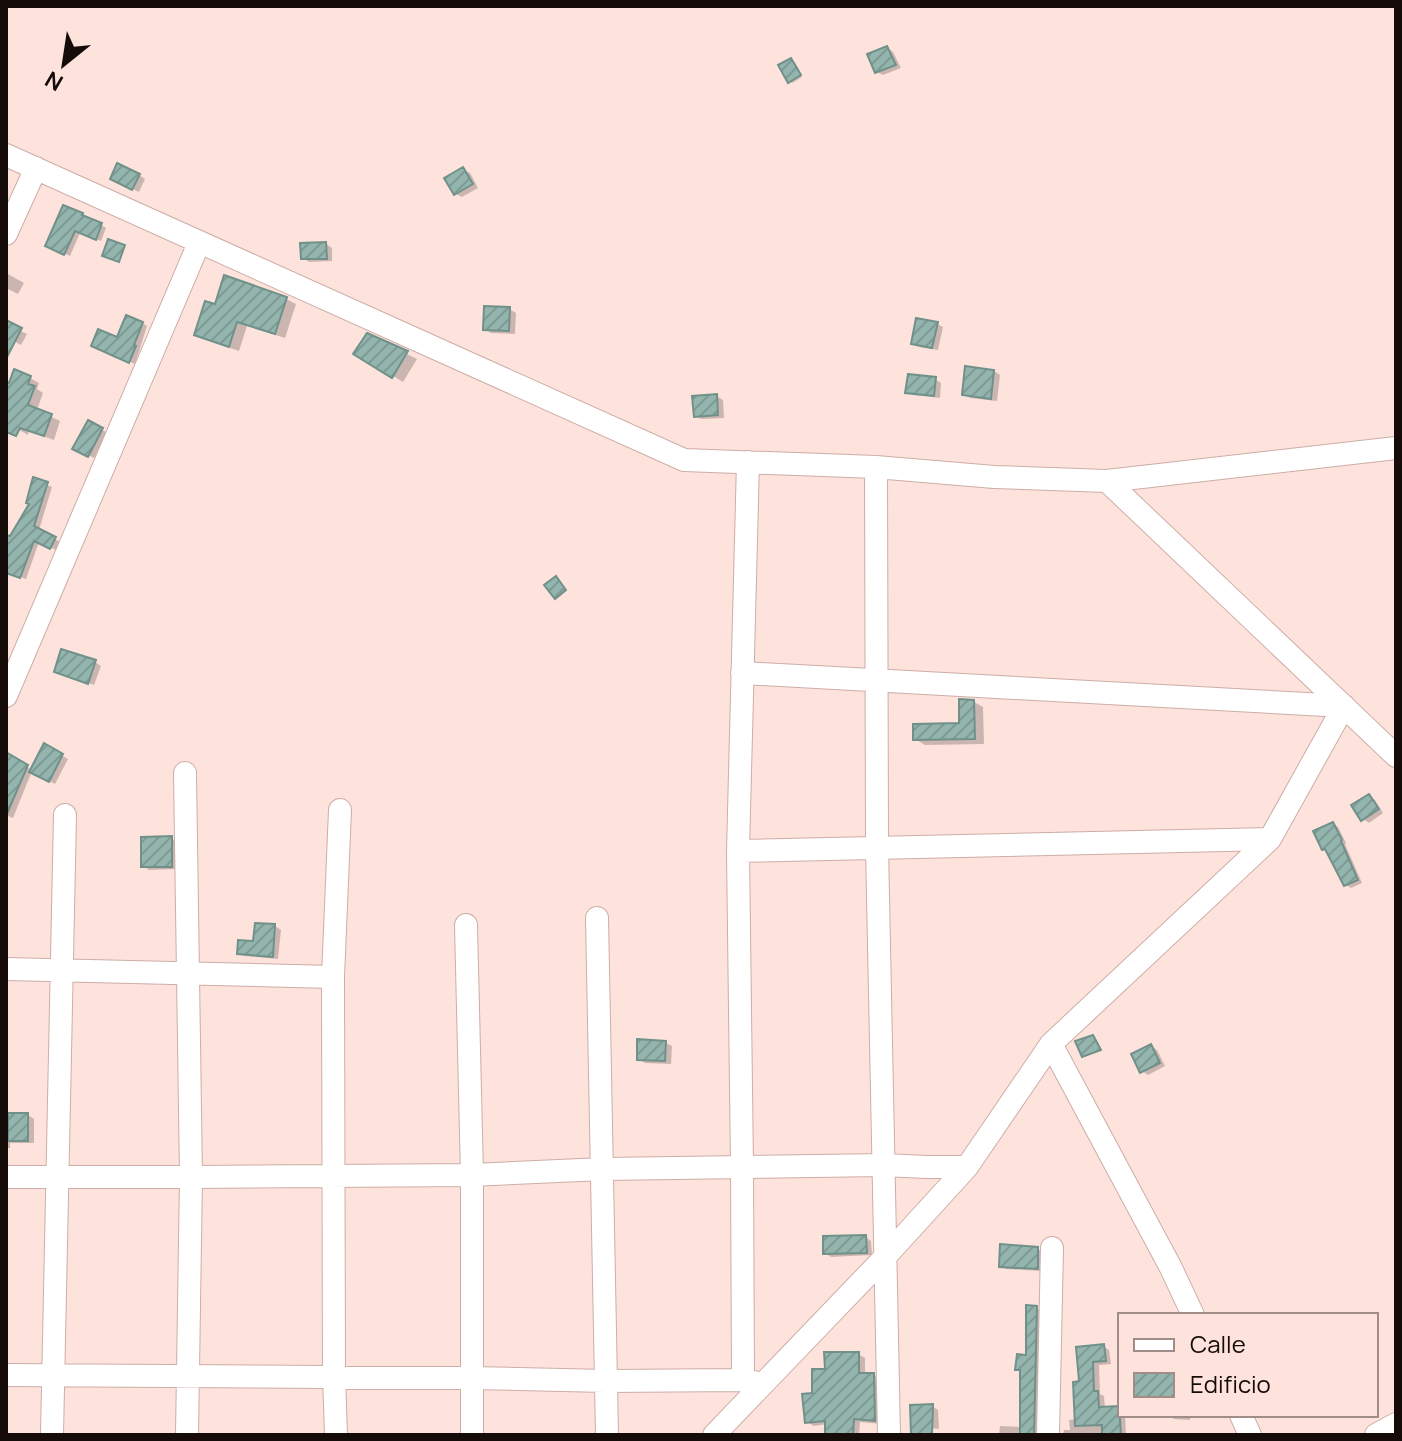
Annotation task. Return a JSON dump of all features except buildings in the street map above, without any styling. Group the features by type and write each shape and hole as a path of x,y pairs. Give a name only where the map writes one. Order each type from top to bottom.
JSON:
{"street":[{"path":"6,155 684,460 876,467 994,477 1107,481 1396,448"},
{"path":"6,234 36,168"},
{"path":"6,696 199,243"},
{"path":"748,462 738,851 742,1167 753,1382"},
{"path":"876,467 877,847 889,1435"},
{"path":"1107,481 1396,756"},
{"path":"742,673 1344,706"},
{"path":"714,1435 753,1382 885,1257 967,1167 1051,1044 1270,839 1344,706"},
{"path":"185,773 191,1177 187,1435"},
{"path":"336,1435 333,977 340,810"},
{"path":"52,1435 65,815"},
{"path":"738,851 1270,839"},
{"path":"597,918 607,1435"},
{"path":"466,925 472,1175 472,1435"},
{"path":"6,969 333,977"},
{"path":"1051,1044 1192,1313"},
{"path":"6,1177 472,1175 603,1169 884,1165 967,1167"},
{"path":"1048,1435 1052,1248"},
{"path":"6,1375 753,1382"},
{"path":"1376,1435 1396,1424"}]}
